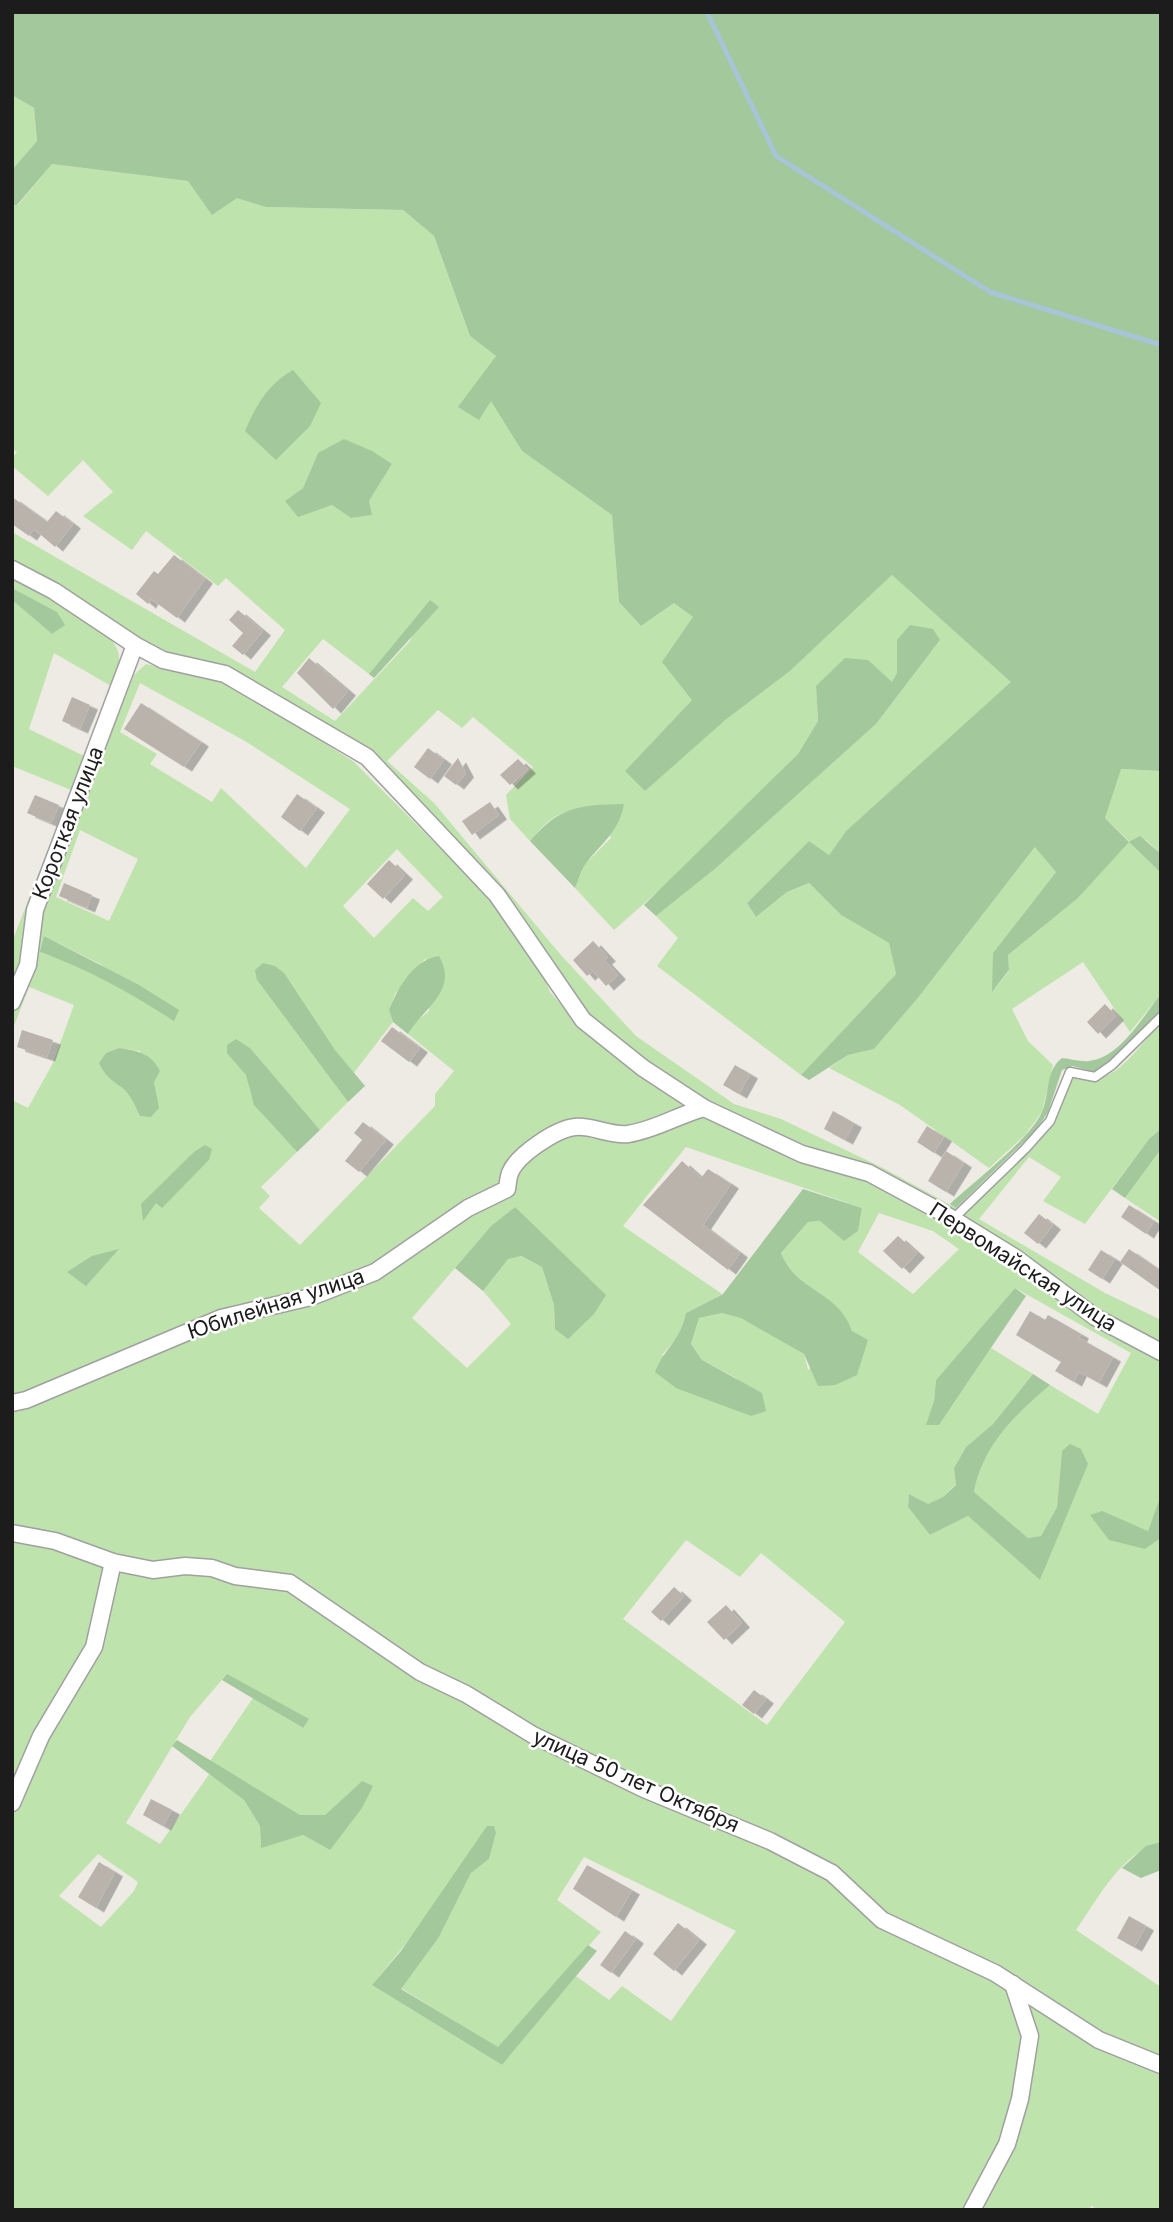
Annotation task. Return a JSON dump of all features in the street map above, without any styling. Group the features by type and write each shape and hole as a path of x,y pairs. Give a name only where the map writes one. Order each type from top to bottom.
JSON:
{"street":[{"name":"Первомайская улица","path":"12,569 54,591 135,645 163,660 225,674 367,757 497,895 583,1020 643,1068 704,1108 802,1154 869,1173 953,1219 1016,1258 1095,1317 1161,1352"},
{"name":"Короткая улица","path":"12,1002 28,965 35,910 135,645"},
{"name":"Юбилейная улица","path":"12,1403 26,1400 221,1318 311,1297 375,1272 468,1208 508,1189 510,1171 533,1147 557,1133 575,1127 624,1135 650,1129 675,1116 704,1108"},
{"name":"улица 50 лет Октября","path":"12,1533 55,1541 113,1562 153,1570 185,1566 212,1568 235,1576 290,1583 419,1672 466,1694 533,1735 644,1789 770,1841 820,1866 832,1873 881,1920 1013,1984 1099,2040 1161,2065"},
{"path":"12,1803 41,1737 94,1647 113,1562"},
{"path":"972,2210 1007,2144 1020,2099 1030,2036 1013,1984"}],"lane":[{"path":"953,1219 1026,1149 1050,1121 1070,1073 1096,1077 1161,1017"}],"green space":[{"path":"12,12 1161,12 1161,771 1121,769 1105,818 1129,842 1078,898 1008,955 1009,970 992,992 993,953 1056,872 1035,847 917,999 874,1049 848,1055 809,1080 801,1075 896,974 889,943 841,915 809,883 787,892 756,917 747,903 809,841 829,855 846,831 1011,682 892,575 790,671 724,721 645,791 625,771 692,700 662,662 693,617 674,603 641,626 619,602 612,515 522,451 491,401 479,420 458,407 496,356 470,336 434,236 403,210 266,207 237,198 212,215 188,181 52,164 17,205 12,205 12,170 37,141 34,108 12,95"},
{"path":"12,95 34,108 37,141 12,170"},
{"path":"52,164 188,181 267,207 403,210 434,236 470,336 496,356 459,407 491,400 522,451 612,515 619,602 641,626 674,603 693,617 692,700 625,771 724,721 790,671 892,575 1012,682 846,831 829,855 809,841 747,903 756,917 787,892 809,883 841,915 889,943 896,974 801,1075 657,966 678,938 656,916 716,868 876,724 940,640 897,640 897,673 892,683 816,686 818,721 798,754 689,864 614,930 575,888 585,864 611,838 599,805 560,814 545,824 530,841 510,819 506,795 533,767 473,717 462,728 438,710 387,761 434,803 560,954 636,1036 734,1104 781,1119 883,1168 956,1208 953,1211 803,1150 706,1102 645,1063 587,1016 370,755 307,717 162,656 12,562 12,532 255,672 285,630 226,578 218,586 146,531 132,550 83,516 113,492 83,460 48,496 12,466 12,458 17,452 12,449 12,205 18,205","holes":["318,453 392,464 369,501 371,515 351,518 332,505 298,516 285,501 303,488","430,600 410,641 335,721 282,687 323,639 369,674"]},
{"path":"293,370 321,403 310,426 276,460 245,431 264,396 276,382"},
{"path":"344,439 372,451 392,464 369,501 372,515 351,518 332,505 298,517 285,501 303,488 318,453"},
{"path":"12,574 86,616 110,638 118,651 119,671 12,982 12,942 71,790 12,766 12,600 52,634 57,612 12,588","holes":["54,653 111,686 84,756 29,729"]},
{"path":"12,588 57,612 65,625 52,634 12,600"},
{"path":"430,600 439,607 374,678 369,674"},
{"path":"910,625 933,629 940,640 876,724 716,868 656,916 644,905 798,754 818,721 816,686 845,658 868,660 892,682 897,673 897,640"},
{"path":"146,664 215,680 249,694 354,762 466,874 509,922 541,971 550,992 579,1025 644,1076 883,1186 941,1218 1161,1356 1161,1495 1148,1531 1129,1523 1145,1549 1161,1538 1161,1842 1134,1856 1122,1866 1076,1930 1161,1987 1161,2210 1097,2210 1092,2206 1088,2210 12,2210 12,1100 28,1108 53,1063 74,1005 29,987 12,1031 12,1013 31,968 43,905 134,675","holes":["140,683 245,741 350,809 306,868 221,788 212,802 150,764 157,754 120,732","80,830 138,859 109,921 56,897","397,849 443,897 428,911 413,898 374,938 343,906","44,936 100,964 174,1020 125,989 69,962 41,953","426,958 429,1011 413,1024 408,1034 454,1071 435,1094 435,1106 300,1245 259,1208 270,1196 261,1187 297,1152 265,1117 252,1095 248,1068 251,1049 320,1130 348,1102 257,980 335,1050 353,1074 393,1022 389,1010 395,994","119,1048 140,1051 154,1082 158,1108 140,1116 127,1093 108,1077 99,1063 106,1053","686,1147 862,1208 858,1231 844,1240 820,1221 808,1222 781,1253 796,1276 837,1307 852,1331 808,1370 804,1354 741,1317 722,1313 699,1318 691,1344 702,1360 736,1378 751,1416 728,1406 662,1355 682,1332 686,1313 722,1294 623,1226","209,1160 162,1207 152,1194","515,1207 594,1314 555,1329 554,1305 542,1267 520,1256 508,1258 483,1291 511,1324 467,1368 412,1318 491,1226","879,1213 933,1231 959,1249 913,1294 858,1252","1015,1288 1131,1353 1098,1414 1050,1385 1002,1432 978,1475 974,1492 1028,1538 1041,1536 1057,1507 1062,1451 1087,1464 1040,1580 968,1516 930,1535 908,1507 909,1494 928,1504 943,1497 956,1484 954,1468 966,1447 993,1424 1033,1374 991,1348 939,1425 927,1425 934,1401 936,1380","686,1540 740,1577 761,1553 845,1622 767,1725 623,1619","227,1674 302,1728 253,1698 210,1761 300,1815 325,1815 362,1781 330,1850 303,1835 261,1847 260,1826 244,1800 210,1773 160,1844 126,1823 190,1717","496,1833 489,1859 471,1873 439,1937 401,1988 498,2048 601,1932 557,1900 584,1857 736,1931 671,2021 622,1986 609,2000 576,1976 502,2065 372,1985","98,1854 138,1882 134,1891 101,1927 59,1896"]},
{"path":"1120,769 1161,771 1161,854 1146,840 1129,842 1161,873 1161,994 1130,1032 1083,962 1012,1009 1028,1041 1053,1065 1042,1112 1025,1135 989,1168 900,1105 829,1068 848,1055 874,1049 917,999 1036,846 1056,872 993,953 993,991 1009,971 1008,955 1078,898 1129,841 1105,818"},
{"path":"624,804 614,829 585,865 575,888 530,841 551,821 571,810 595,805"},
{"path":"1140,836 1161,854 1161,873 1129,842"},
{"path":"44,936 139,985 179,1010 174,1021 109,982 40,952"},
{"path":"439,956 445,979 442,989 408,1034 393,1022 389,1010 402,984 414,969"},
{"path":"263,963 275,966 284,973 335,1050 365,1086 348,1102 257,980 255,970"},
{"path":"1161,994 1161,1013 1098,1073 1073,1066 1062,1070 1048,1112 1037,1129 956,1208 950,1204 1014,1147 1036,1123 1042,1112 1050,1076 1062,1058 1089,1061 1111,1052 1130,1035"},
{"path":"1161,1022 1161,1129 1149,1139 1085,1224 1043,1201 1061,1177 1029,1157 979,1219 1105,1293 1161,1320 1161,1346 1097,1313 960,1217 1053,1123 1070,1079 1099,1078 1111,1073 1127,1061"},
{"path":"236,1039 251,1049 320,1130 297,1152 254,1105 246,1075 227,1053 227,1045"},
{"path":"119,1048 143,1054 152,1060 160,1071 154,1082 159,1108 151,1117 140,1116 127,1093 108,1077 99,1063 106,1053"},
{"path":"1161,1129 1161,1149 1125,1198 1112,1189 1149,1139"},
{"path":"205,1145 212,1149 209,1160 162,1208 156,1203 143,1221 141,1204 194,1152"},
{"path":"1161,1149 1161,1222 1125,1198"},
{"path":"803,1189 862,1208 858,1231 844,1241 820,1221 808,1222 781,1253 797,1276 837,1307 852,1331 868,1340 857,1375 835,1385 818,1386 804,1354 741,1318 722,1313 699,1318 691,1344 702,1360 762,1393 766,1411 751,1416 676,1388 655,1372 680,1331 686,1313 723,1294"},
{"path":"515,1207 606,1295 594,1314 568,1339 555,1329 554,1305 542,1267 521,1256 508,1259 483,1291 455,1268 491,1226"},
{"path":"119,1249 86,1286 67,1272 92,1256"},
{"path":"1015,1288 1026,1296 939,1425 926,1425 934,1401 936,1380"},
{"path":"1033,1374 1050,1385 1002,1432 978,1475 974,1492 1028,1538 1041,1536 1057,1507 1062,1451 1070,1444 1081,1449 1088,1464 1040,1580 968,1516 930,1535 908,1507 909,1494 928,1504 943,1497 956,1485 954,1468 966,1447 993,1424"},
{"path":"1161,1495 1161,1538 1145,1549 1109,1540 1090,1515 1102,1511 1148,1531"},
{"path":"227,1674 309,1719 303,1728 222,1680"},
{"path":"177,1740 300,1815 325,1815 362,1781 373,1786 362,1808 330,1850 303,1835 261,1848 260,1826 244,1800 172,1746"},
{"path":"487,1826 494,1826 496,1833 489,1859 471,1873 439,1937 401,1989 498,2047 588,1945 597,1951 502,2065 372,1985 401,1951"},
{"path":"1161,1842 1161,1870 1141,1878 1122,1868 1146,1846"}],"building":[{"path":"12,497 47,522 56,511 73,524 55,547 34,529 29,536 12,524"},
{"path":"174,555 205,579 177,618 151,599 148,604 136,594 154,571 158,574"},
{"path":"238,610 263,631 243,655 232,646 243,633 229,620"},
{"path":"309,658 348,691 333,709 297,673"},
{"path":"72,697 90,705 80,729 62,721"},
{"path":"141,703 201,742 184,767 124,729"},
{"path":"428,748 444,760 430,779 414,767"},
{"path":"458,758 466,773 456,785 444,776"},
{"path":"518,759 528,769 510,785 500,775"},
{"path":"297,794 317,808 300,831 281,817"},
{"path":"35,795 59,805 51,823 27,813"},
{"path":"490,802 499,815 472,835 462,821"},
{"path":"389,860 405,875 383,899 367,884"},
{"path":"64,883 92,895 87,908 59,896"},
{"path":"593,941 608,957 604,960 618,975 606,986 593,971 587,976 573,960"},
{"path":"1105,1004 1116,1016 1098,1034 1087,1022"},
{"path":"392,1027 420,1048 409,1062 381,1041"},
{"path":"22,1030 53,1040 47,1057 17,1047"},
{"path":"735,1065 750,1074 739,1094 723,1085"},
{"path":"833,1111 854,1123 845,1140 824,1129"},
{"path":"363,1122 386,1140 359,1172 345,1161 362,1140 354,1133"},
{"path":"927,1126 944,1137 934,1153 917,1142"},
{"path":"946,1151 964,1163 946,1192 928,1181"},
{"path":"682,1161 701,1178 708,1169 731,1184 703,1225 740,1253 728,1270 643,1205"},
{"path":"1129,1205 1154,1221 1146,1234 1121,1217"},
{"path":"1039,1214 1053,1225 1038,1244 1024,1233"},
{"path":"898,1236 917,1253 902,1269 883,1251"},
{"path":"1129,1249 1161,1271 1161,1291 1120,1262"},
{"path":"1101,1250 1115,1259 1102,1279 1088,1270"},
{"path":"1030,1311 1045,1320 1048,1315 1081,1334 1079,1338 1113,1357 1099,1383 1079,1372 1074,1382 1055,1371 1061,1362 1016,1335"},
{"path":"674,1587 684,1596 661,1621 651,1612"},
{"path":"726,1605 742,1623 724,1640 707,1622"},
{"path":"754,1690 766,1699 754,1714 742,1705"},
{"path":"151,1799 172,1810 163,1826 143,1815"},
{"path":"99,1862 115,1872 96,1908 78,1897"},
{"path":"587,1865 632,1890 616,1917 573,1889"},
{"path":"1129,1916 1146,1926 1134,1947 1117,1938"},
{"path":"678,1923 699,1940 674,1971 653,1954"},
{"path":"625,1931 636,1939 611,1973 600,1965"}],"waterway":[{"path":"707,12 776,156 990,292 1161,345"}]}
